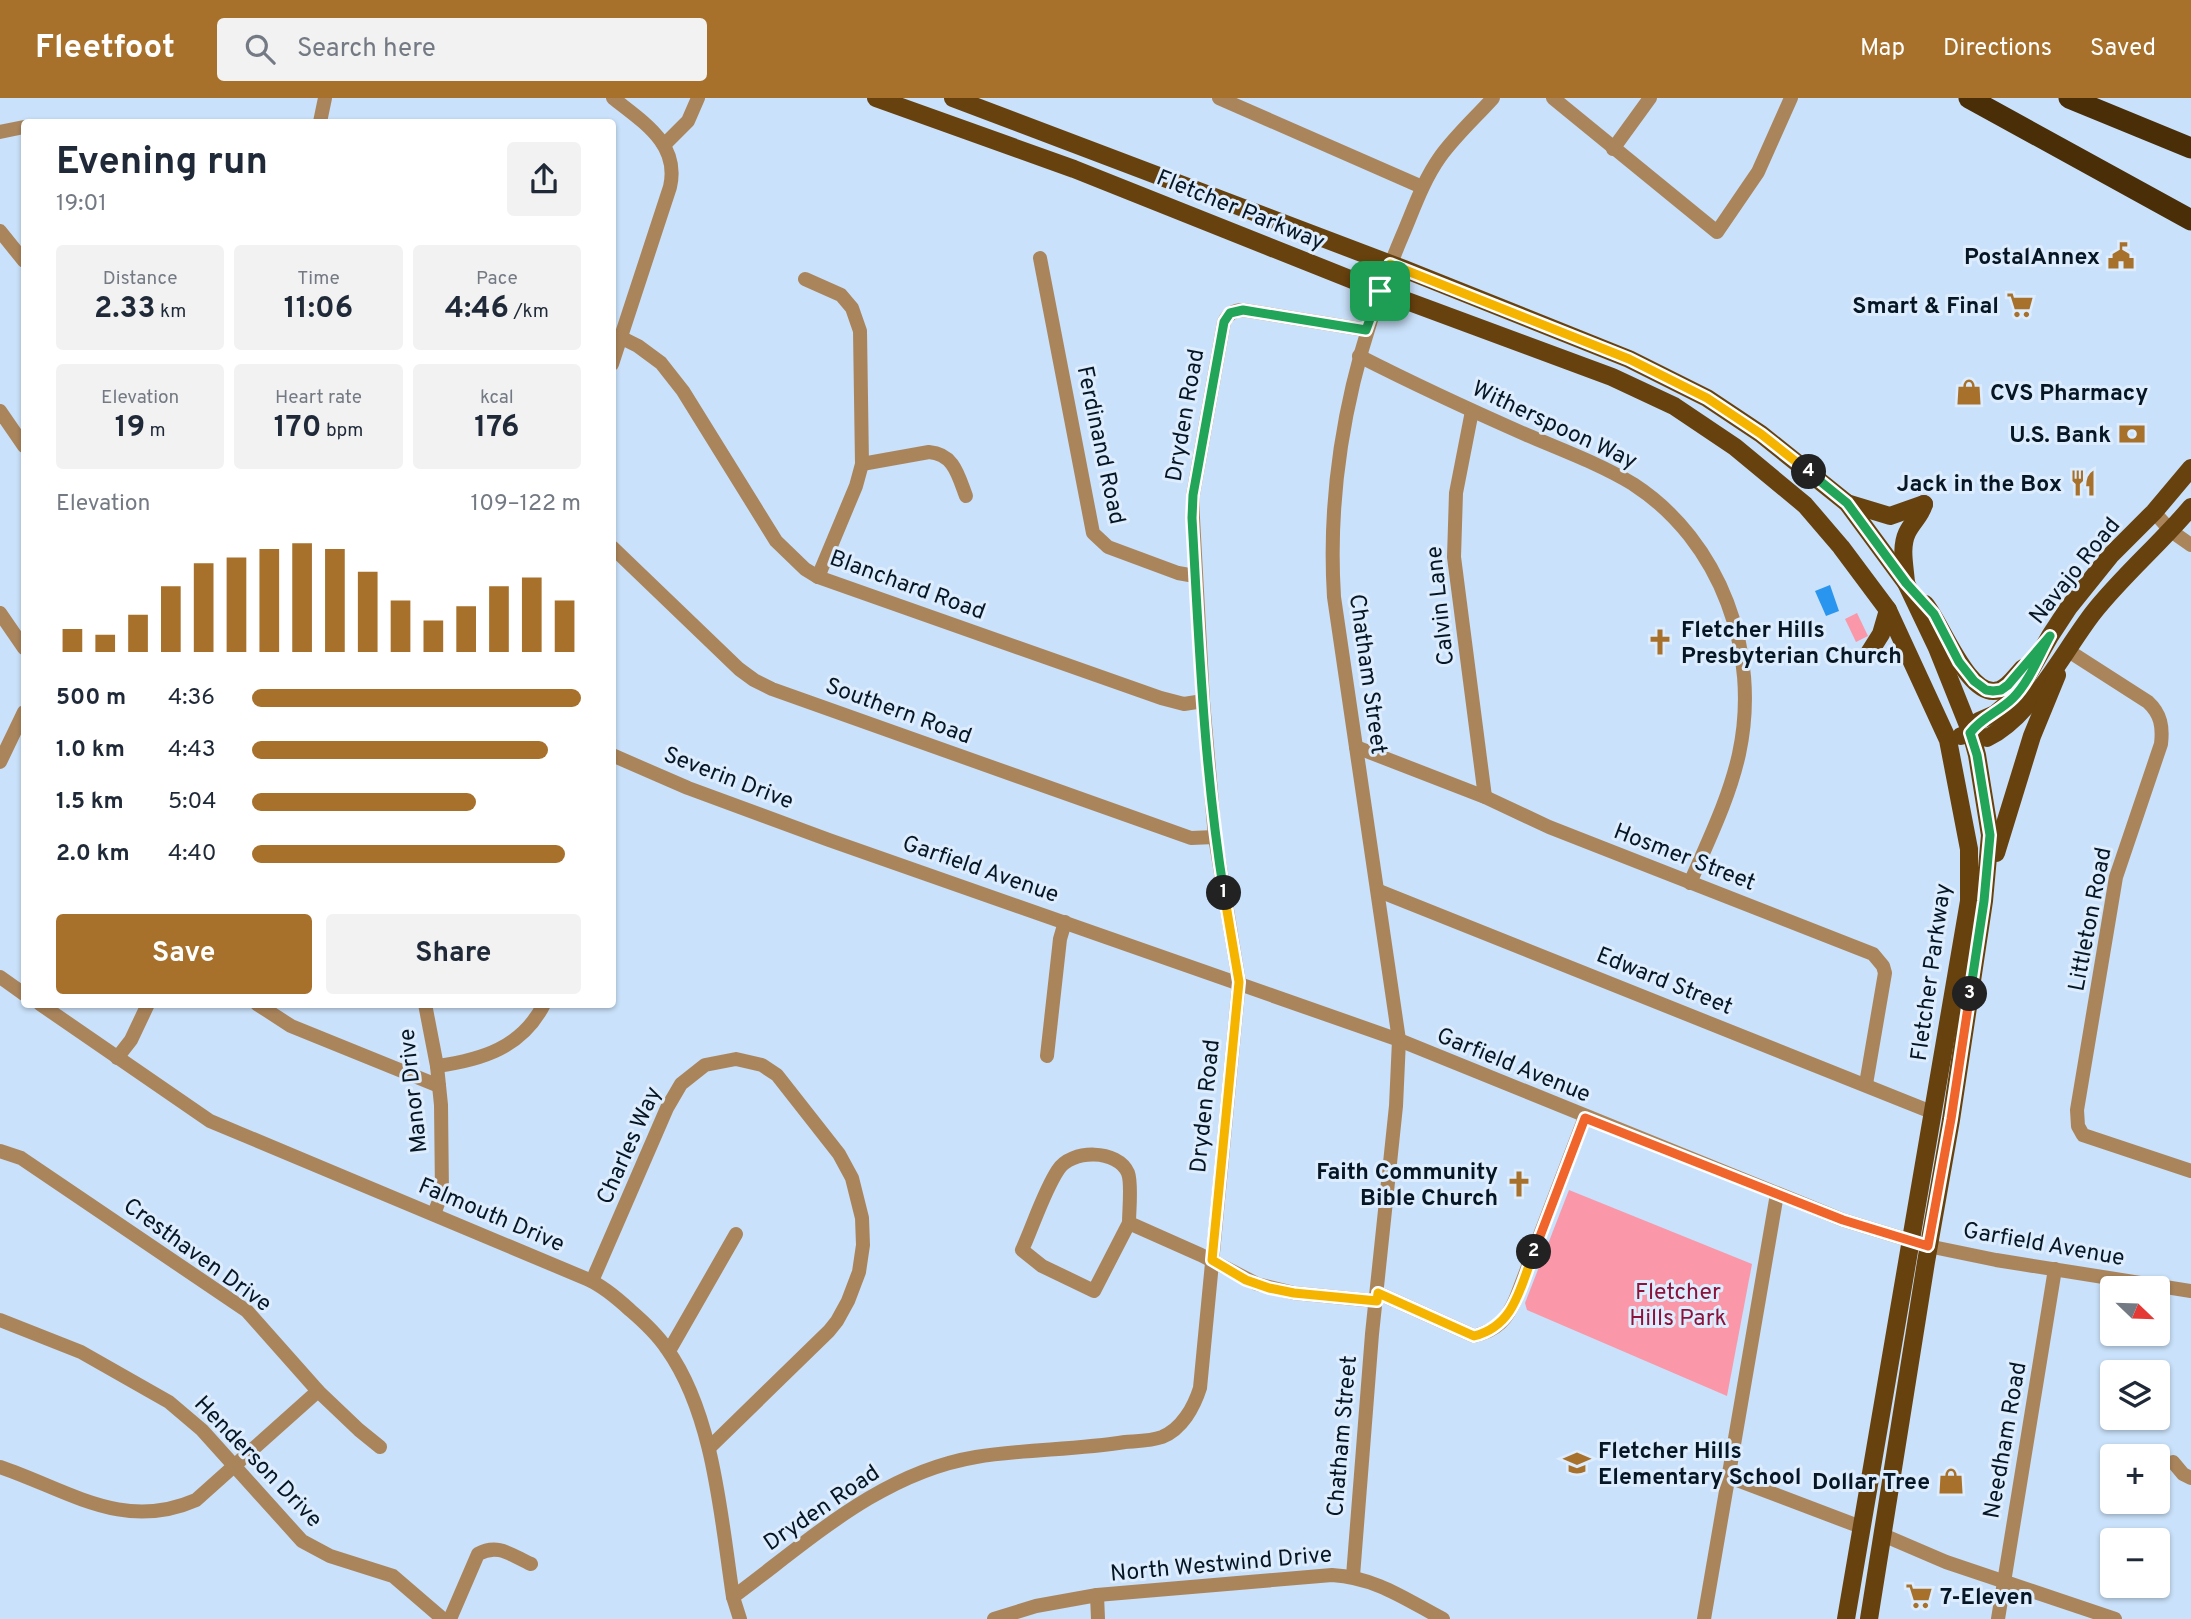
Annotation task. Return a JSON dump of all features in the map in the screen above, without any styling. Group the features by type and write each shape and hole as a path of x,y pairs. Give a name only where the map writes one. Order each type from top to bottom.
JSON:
{"highway":[{"path":"1969,98 2191,220"},
{"path":"2069,98 2191,148"}],"main road":[{"name":"Fletcher Parkway","path":"876,98 1074,169 1380,291 1612,377 1674,406 1735,447 1805,505 1841,547 1888,610 1948,740 1969,849 1969,901 1846,1619"},
{"name":"Fletcher Parkway","path":"953,98 1390,264 1629,359 1707,398 1761,434 1847,503 1906,583 1937,648 1970,733 1977,755 1990,835 1984,901 1945,1157 1928,1246 1869,1619"},
{"path":"985,98 1023,124"},
{"name":"Navajo Road","path":"1970,733 1979,721 1995,715 2016,696 2050,636 2110,556 2154,512 2191,468"},
{"path":"1847,503 1890,516 1924,504 1904,542 1906,583 1934,614 1959,662 1974,681 1986,690 2001,690 2008,685 2050,636"},
{"name":"Navajo Road","path":"1948,740 1970,733 1987,738 2000,731 2023,711 2133,567 2171,531 2191,507"},
{"path":"1869,653 1881,634 1888,610"},
{"path":"1984,901 2000,838 2028,749 2067,650"},
{"path":"1934,1113 1944,1123 1940,1153 1945,1157"},
{"path":"1866,1496 1871,1521 1883,1535"},
{"path":"1861,1527 1870,1532 1877,1571"}],"street":[{"path":"321,119 325,98"},
{"path":"614,98 665,144 673,169 670,187 616,350"},
{"path":"665,144 688,121 698,98"},
{"path":"1219,98 1422,187"},
{"name":"Chatham Street","path":"1353,1576 1396,1106 1399,1040 1334,597 1332,549 1336,477 1359,356 1390,264 1422,187 1441,156 1493,98"},
{"path":"1553,98 1717,232 1758,172 1791,98"},
{"path":"1613,149 1650,98"},
{"path":"0,132 21,128"},
{"path":"0,231 21,257"},
{"name":"Ferdinand Road","path":"1040,258 1093,533 1108,547 1178,573 1195,576"},
{"path":"805,279 841,295 852,308 858,323 862,464 856,486 818,577"},
{"name":"Dryden Road","path":"733,1597 868,1497 902,1479 934,1467 989,1455 1094,1447 1161,1437 1174,1429 1191,1410 1200,1388 1239,982 1215,836 1203,701 1193,495 1224,322 1230,313 1243,310 1366,330"},
{"name":"Blanchard Road","path":"620,337 661,363 682,391 776,541 805,569 818,577 1161,698 1184,704 1203,701"},
{"name":"Witherspoon Way","path":"1359,356 1472,411 1602,468 1646,494 1684,530 1706,559 1723,590 1740,644 1745,681 1745,719 1730,787 1690,883"},
{"path":"0,411 21,442"},
{"name":"Calvin Lane","path":"1472,411 1456,493 1454,557 1485,797"},
{"path":"862,464 929,452 939,453 954,465 966,496"},
{"path":"2154,512 2171,531 2191,545"},
{"name":"Southern Road","path":"616,551 739,669 754,680 784,694 1191,838 1215,836"},
{"path":"0,613 21,644"},
{"name":"Littleton Road","path":"2067,650 2148,702 2155,709 2163,729 2161,744 2116,877 2077,1110 2078,1126 2083,1135 2191,1171"},
{"path":"0,762 21,718"},
{"name":"Hosmer Street","path":"1356,747 1485,797 1549,827 1873,954 1885,973 1866,1084"},
{"name":"Severin Drive","path":"616,757 688,788 829,840"},
{"name":"Garfield Avenue","path":"829,840 1399,1040 1585,1118 1843,1220 1928,1246 2191,1290"},
{"name":"Edward Street","path":"1379,891 1934,1113"},
{"path":"1047,1056 1060,939 1065,922"},
{"path":"0,977 21,991"},
{"name":"Falmouth Drive","path":"46,1008 210,1121 592,1281 613,1295 652,1329 669,1351 695,1402 709,1448 733,1597 740,1619"},
{"path":"117,1058 131,1040 146,1008"},
{"path":"263,1008 291,1026 439,1086"},
{"name":"Manor Drive","path":"426,1008 439,1086 442,1193 434,1214"},
{"path":"437,1066 470,1062 499,1050 526,1030 541,1008"},
{"name":"Charles Way","path":"592,1281 667,1108 681,1084 705,1065 725,1059 753,1062 777,1076 839,1154 852,1178 862,1218 863,1245 860,1266 848,1301 828,1331 709,1448"},
{"path":"1129,1223 1212,1260 1246,1280 1269,1288 1294,1293 1377,1297 1474,1336 1489,1333 1508,1317 1585,1118"},
{"name":"Cresthaven Drive","path":"0,1151 21,1158 247,1311 318,1391 380,1447"},
{"path":"1074,1156 1116,1159 1129,1174 1129,1223 1094,1291 1042,1266 1022,1250 1059,1168 1074,1156"},
{"path":"1704,1619 1777,1194"},
{"path":"669,1351 736,1234"},
{"name":"Needham Road","path":"1998,1619 2055,1269"},
{"name":"Henderson Drive","path":"0,1320 81,1352 155,1394 194,1422 302,1541 330,1556 393,1576 443,1619"},
{"path":"0,1467 108,1508 144,1513 174,1508 197,1500 318,1391"},
{"path":"2173,1462 2183,1474 2191,1478"},
{"path":"1729,1477 1861,1527"},
{"path":"1883,1535 1946,1562 2115,1619"},
{"path":"450,1619 478,1554 489,1548 496,1548 531,1564"},
{"name":"North Westwind Drive","path":"994,1619 1036,1606 1097,1595 1332,1575 1353,1576 1371,1581 1443,1619"},
{"path":"1097,1595 1098,1619"}],"green space":[{"path":"1857,613 1868,636 1856,642 1845,619"},
{"name":"Fletcher Hills Park","path":"1569,1190 1752,1264 1727,1396 1527,1310 1525,1303"}],"water":[{"path":"1830,585 1839,611 1826,616 1815,591"}],"place":[{"name":"PostalAnnex","path":"2121,256"},
{"name":"Smart & Final","path":"2020,305"},
{"name":"CVS Pharmacy","path":"1969,392"},
{"name":"U.S. Bank","path":"2132,434"},
{"name":"Jack in the Box","path":"2083,483"},
{"name":"Fletcher Hills Presbyterian Church","path":"1660,642"},
{"name":"Faith Community Bible Church","path":"1519,1184"},
{"name":"Fletcher Hills Elementary School","path":"1577,1463"},
{"name":"Dollar Tree","path":"1951,1481"},
{"name":"7-Eleven","path":"1919,1596"}],"route":[{"path":"1390,264 1629,359 1707,398 1761,434 1847,503 1906,583 1934,614 1959,662 1974,681 1986,690 2001,690 2008,685 2050,636 2016,696 1995,715 1979,721 1970,733 1977,755 1990,835 1975,962 1928,1246 1843,1220 1585,1118 1508,1317 1489,1333 1474,1336 1378,1293 1377,1301 1269,1288 1246,1280 1212,1260 1239,982 1215,836 1203,701 1192,518 1193,495 1224,322 1230,313 1243,310 1366,330 1380,291 1390,264"}]}
